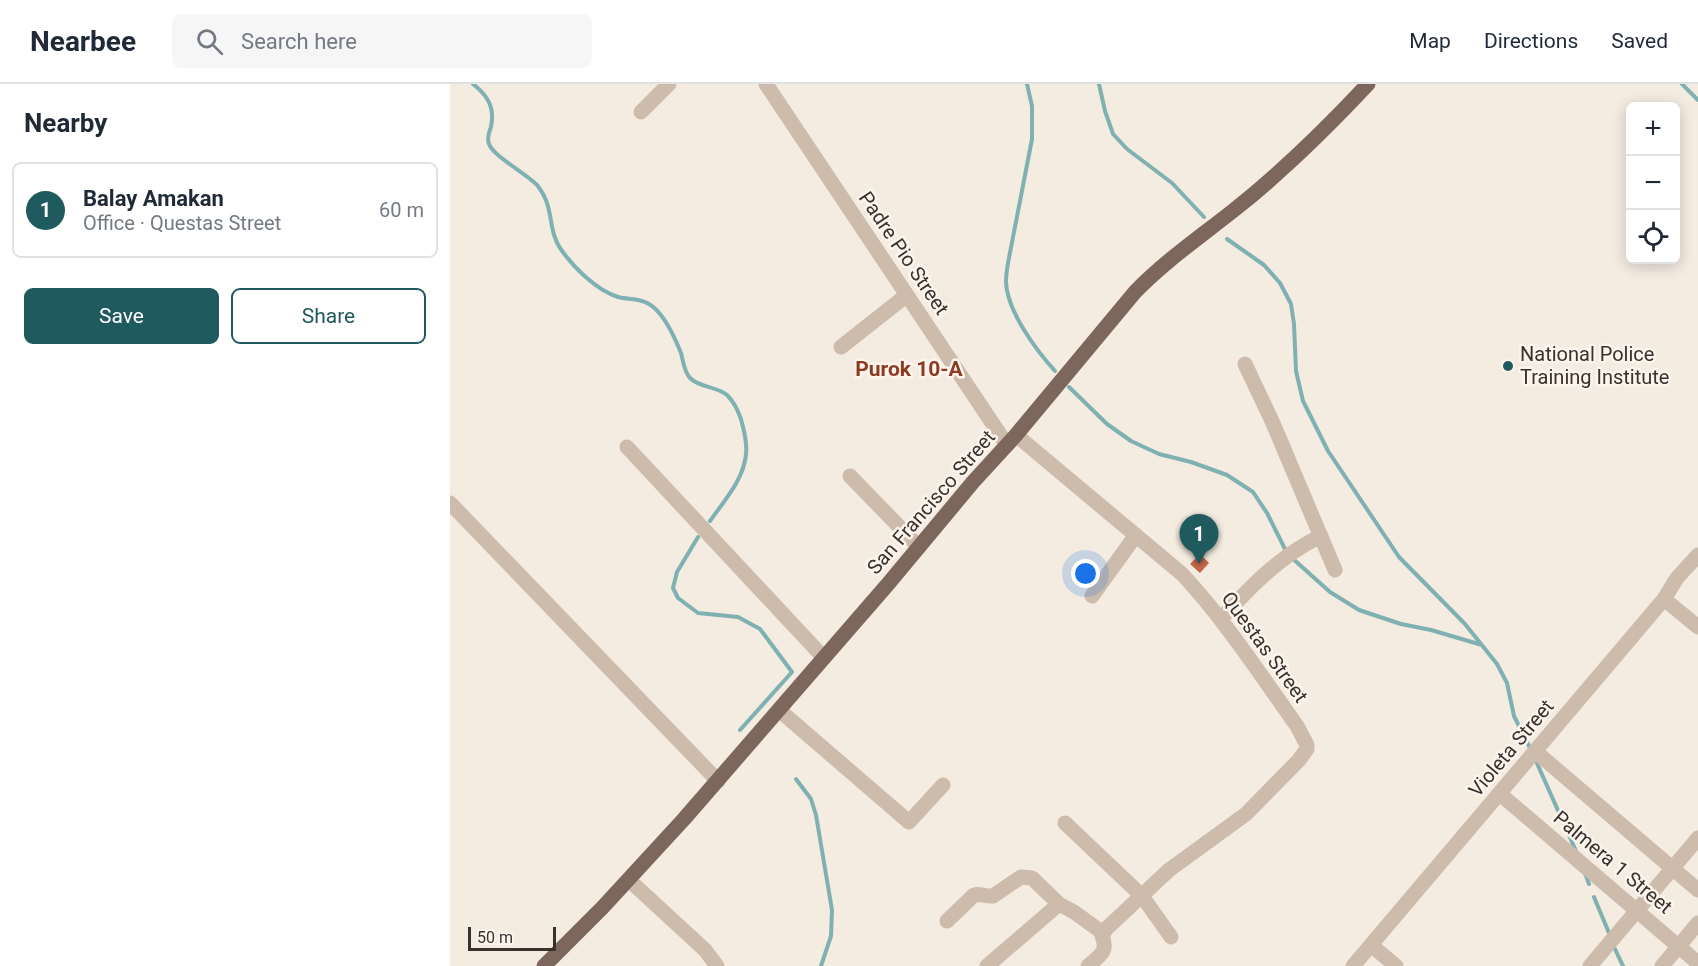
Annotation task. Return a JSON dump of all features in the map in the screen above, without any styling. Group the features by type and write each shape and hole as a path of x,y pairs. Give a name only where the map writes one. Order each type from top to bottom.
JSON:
{"main road":[{"name":"San Francisco Street","path":"544,966 629,880 718,781 1153,273 1234,210 1289,163 1332,123 1368,84"}],"street":[{"path":"641,112 669,84"},
{"name":"Padre Pio Street","path":"766,84 907,295 1011,440"},
{"path":"841,347 907,295"},
{"path":"1245,364 1335,570"},
{"name":"Questas Street","path":"1011,440 1136,535 1182,574 1221,619 1306,740 1307,749 1299,760 1246,814 1169,870 1142,896"},
{"path":"627,447 824,658"},
{"path":"850,476 919,547"},
{"path":"450,503 718,781"},
{"path":"1092,596 1136,535"},
{"path":"1221,619 1262,575 1305,543 1321,536"},
{"name":"Violeta Street","path":"1353,966 1536,752 1698,555"},
{"path":"1664,599 1698,627"},
{"path":"779,710 909,822 943,785"},
{"path":"1536,752 1698,890"},
{"name":"Palmera 1 Street","path":"1500,794 1698,963"},
{"path":"1065,823 1142,896 1171,937"},
{"path":"1590,966 1698,838"},
{"path":"946,921 974,895 993,897 1021,877 1032,878 1059,904 1103,933 1105,948 1088,966"},
{"path":"629,880 705,950 717,966"},
{"path":"1103,933 1142,896"},
{"path":"987,966 1059,904"},
{"path":"1662,966 1698,922"},
{"path":"1371,945 1396,966"}],"building":[{"path":"1200,554 1209,563 1200,573 1190,564"}],"waterway":[{"path":"473,84 483,93 491,108 489,144 497,154 526,175 543,193 549,209 553,233 565,255 578,270 601,289 618,297 641,300 654,308 672,333 681,353 686,373 690,378 698,384 723,392 735,406 741,418 745,437 744,463 742,472 710,521"},
{"path":"1027,84 1032,106 1032,139 1006,282 1011,305 1024,330 1055,371"},
{"path":"1099,84 1113,134 1127,149 1172,183 1204,217"},
{"path":"1682,84 1698,100"},
{"path":"1227,239 1264,265 1280,283 1291,304 1296,371 1303,401 1328,451 1399,557 1465,624 1497,664 1507,683 1514,716 1531,750"},
{"path":"1069,387 1107,424 1131,441 1159,454 1227,475 1253,492 1267,513 1285,549"},
{"path":"698,537 677,572 673,588 678,598 698,613 738,617 760,629 792,672 740,730"},
{"path":"1292,558 1330,592 1359,610 1401,624 1482,645"},
{"path":"1536,761 1576,851"},
{"path":"796,779 811,799 816,815 832,910 831,936 821,966"},
{"path":"1585,873 1589,884"},
{"path":"1594,897 1609,933"},
{"path":"1614,947 1623,966"}],"place":[{"name":"National Police Training Institute","path":"1508,366"},
{"name":"Balay Amakan","path":"1199,564"}],"district":[{"name":"Purok 10-A","path":"909,369"}]}
